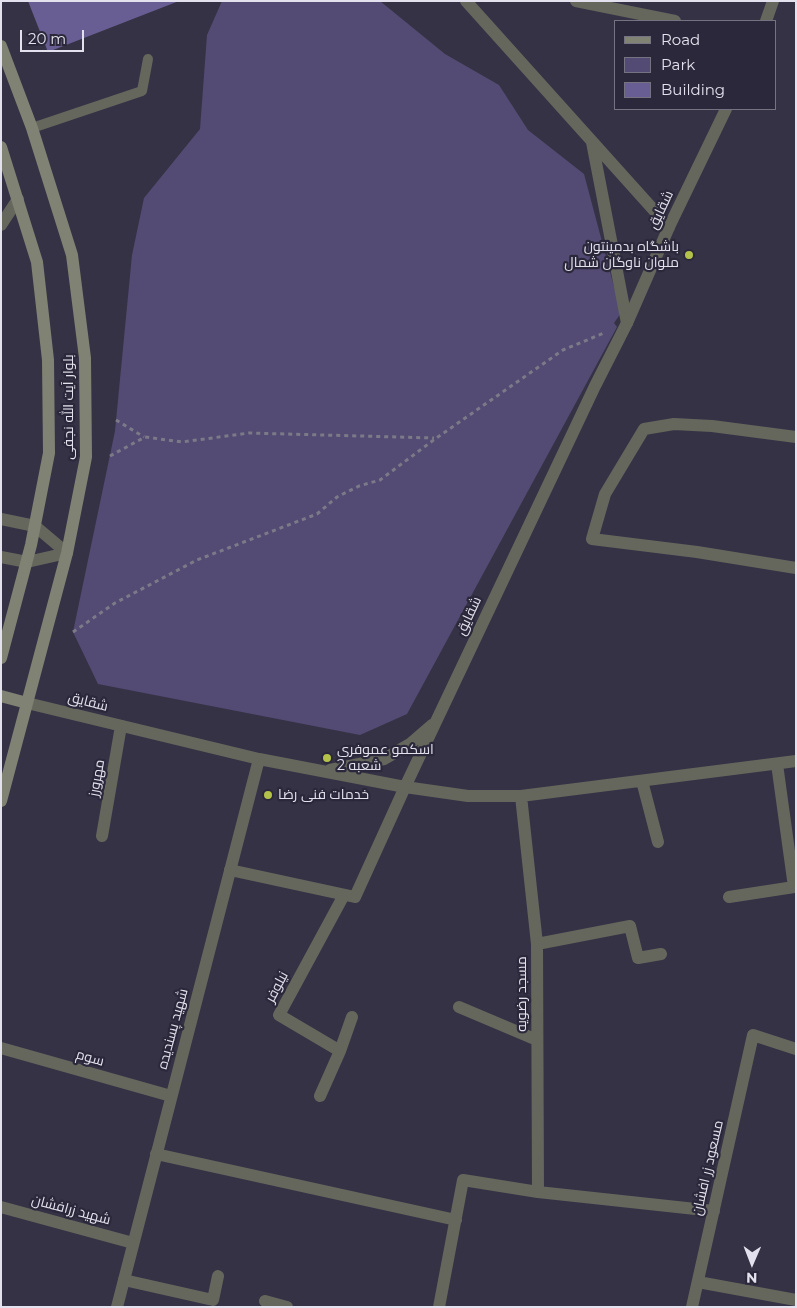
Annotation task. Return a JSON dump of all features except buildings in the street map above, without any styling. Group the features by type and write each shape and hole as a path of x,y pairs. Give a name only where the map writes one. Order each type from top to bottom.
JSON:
{"main road":[{"name":"بلوار آیت الله نجفی","path":"1,46 32,128 72,255 85,358 86,457 67,553 1,801"},
{"name":"بلوار آیت الله نجفی","path":"1,147 37,262 48,360 49,453 27,562 1,658"},
{"path":"1,696 27,703"}],"street":[{"path":"466,1 669,227"},
{"path":"576,1 669,20"},
{"path":"766,20 773,1"},
{"name":"شقایق","path":"27,703 259,759 405,787 627,322 669,227 726,110"},
{"path":"592,142 627,322"},
{"path":"1,225 18,199"},
{"path":"796,437 712,426 674,424 644,429 605,494 592,539 697,552 796,568"},
{"path":"1,519 35,526 67,553"},
{"path":"1,557 27,562 67,553"},
{"path":"324,772 384,759 410,744 436,721"},
{"name":"مهرورز","path":"102,836 121,726"},
{"name":"شهید پسندیده","path":"116,1307 259,759"},
{"path":"230,870 355,897 405,787 468,796 521,796 796,761"},
{"path":"729,897 794,887 792,842 776,764"},
{"path":"642,781 658,842"},
{"name":"مسجد رضویه","path":"521,796 537,944 538,1192"},
{"name":"نیلوفر","path":"340,1051 280,1015 344,895"},
{"path":"537,944 630,926 638,958 661,954"},
{"path":"459,1006 537,1040"},
{"path":"320,1096 340,1051 352,1017"},
{"name":"مسعود زر افشان","path":"692,1307 753,1035 796,1049"},
{"name":"سوم","path":"1,1048 171,1096"},
{"path":"156,1154 456,1220"},
{"path":"439,1307 463,1180 538,1192 714,1211"},
{"name":"شهید زرافشان","path":"1,1207 133,1243"},
{"path":"124,1280 213,1300 218,1276"},
{"path":"698,1282 796,1300"},
{"path":"265,1301 287,1307"}],"lane":[{"path":"32,128 142,91 148,59"}],"path":[{"path":"73,632 114,603 197,560 317,514 338,497 380,480 435,438 563,350 627,322"},
{"path":"116,420 145,437 182,442 249,433 435,438"},
{"path":"110,456 145,437"}],"green space":[{"path":"222,1 380,1 445,54 499,85 528,130 584,174 621,313 614,323 617,327 407,714 360,735 98,684 73,632 115,431 132,255 144,198 200,129 207,35"}],"place":[{"name":"باشگاه بدمینتون ملوان ناوگان شمال","path":"689,255"},
{"name":"اسکمو عموفری شعبه 2","path":"327,758"},
{"name":"خدمات فنی رضا","path":"268,795"}]}
